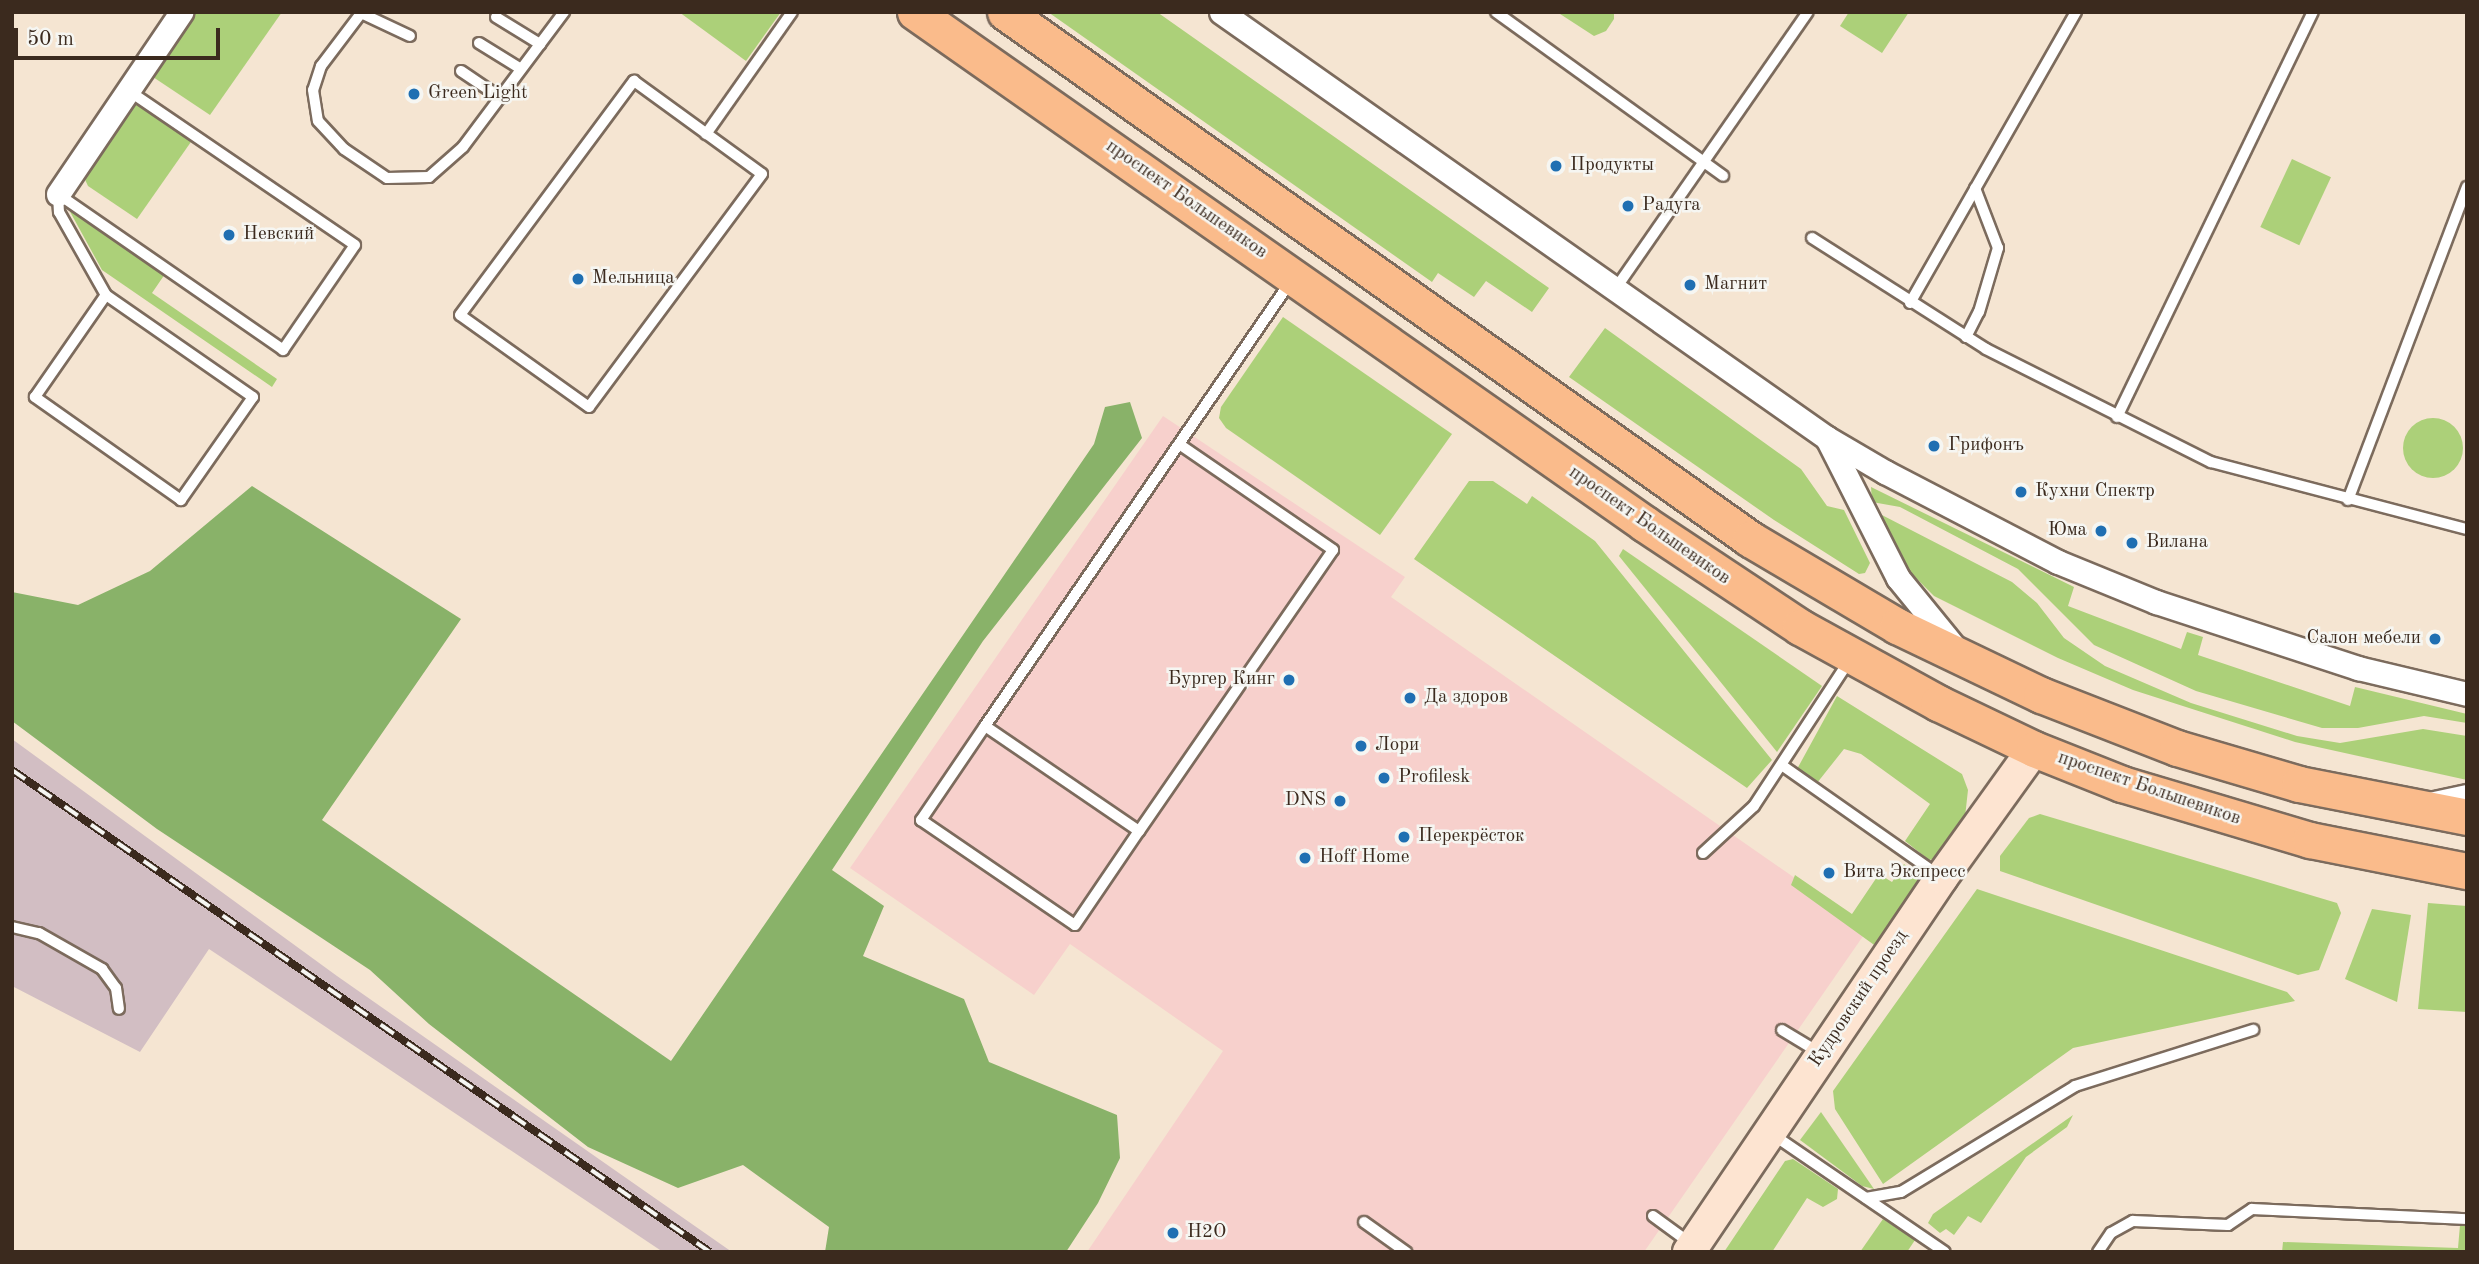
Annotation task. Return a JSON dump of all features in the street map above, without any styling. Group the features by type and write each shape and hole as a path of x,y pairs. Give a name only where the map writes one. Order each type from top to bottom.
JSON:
{"main road":[{"name":"проспект Большевиков","path":"915,12 1699,561 1853,656 2034,749 2210,813 2390,859 2467,871"},
{"path":"979,56 1007,14 1751,539 1897,626 2127,731 2299,784 2407,808 2467,817"}],"street":[{"path":"58,194 181,12"},
{"path":"1221,12 1827,438 1970,519 2144,597 2358,668 2467,694"},
{"path":"1827,438 1898,578 1962,657"},
{"name":"Кудровский проезд","path":"1690,1248 1942,877 2034,749"},
{"path":"2407,808 2467,796"}],"lane":[{"path":"410,36 362,13 321,66 313,90 318,121 344,149 387,178 429,177 463,147 564,12"},
{"path":"706,134 792,12"},
{"path":"1496,12 1723,176"},
{"path":"1616,288 1808,12"},
{"path":"1910,303 2076,12"},
{"path":"2117,417 2313,12"},
{"path":"496,17 540,44"},
{"path":"479,43 521,69"},
{"path":"461,71 501,98"},
{"path":"634,80 706,134 762,174 589,407 460,315 634,80"},
{"path":"58,194 283,350 355,245 128,90"},
{"path":"2348,500 2467,187"},
{"path":"1966,337 1979,313 1998,248 1975,188"},
{"path":"58,194 59,212 106,295 253,397 181,500 35,397 106,295"},
{"path":"1812,238 1966,337 2117,417 2211,462 2467,529"},
{"path":"1179,444 1332,550 1074,925 921,820 1294,276"},
{"path":"1703,853 1754,806 1783,766 1853,656"},
{"path":"985,726 1139,831"},
{"path":"1783,766 1942,877"},
{"path":"12,927 39,933 102,969 116,988 119,1009"},
{"path":"1782,1030 1822,1055"},
{"path":"1866,1198 1901,1192 2075,1086 2253,1030"},
{"path":"1769,1132 1945,1252"},
{"path":"2098,1252 2111,1233 2133,1221 2228,1225 2252,1209 2467,1219"},
{"path":"1653,1216 1690,1248"},
{"path":"1364,1222 1406,1252"}],"shaded area":[{"path":"1163,416 1405,577 1391,597 1868,929 1644,1252 1087,1252 1223,1051 1070,944 1034,995 850,868"},
{"path":"12,739 337,976 732,1252 663,1252 209,949 140,1052 12,986"}],"green space":[{"path":"193,12 282,12 210,115 150,75"},
{"path":"679,12 781,12 746,61"},
{"path":"1048,12 1157,12 1549,288 1532,312 1486,281 1474,297 1438,273 1432,282"},
{"path":"1557,12 1614,12 1614,19 1606,31 1594,36"},
{"path":"1849,12 1909,12 1882,53 1840,26"},
{"path":"132,97 193,139 137,219 88,186 82,173"},
{"path":"2292,159 2331,177 2299,245 2260,227"},
{"path":"68,208 165,274 152,293 277,379 272,387 102,270"},
{"path":"1283,317 1452,434 1380,535 1226,428 1219,418 1221,407"},
{"path":"1605,328 1801,469 1827,506 1844,510 1870,563 1865,573 1859,574 1774,520 1569,377"},
{"path":"1130,402 1142,438 983,641 832,870 884,906 863,956 964,999 989,1062 1117,1115 1120,1158 1098,1203 1066,1252 825,1252 829,1227 743,1165 678,1188 588,1147 429,1024 370,970 157,829 12,721 12,592 78,605 150,571 252,486 461,619 322,820 671,1061 1094,444 1105,407"},
{"path":"2433,418 2450,423 2458,431 2463,448 2458,465 2450,473 2433,478 2416,473 2408,465 2403,448 2408,431 2416,423"},
{"path":"1469,481 1493,481 1527,504 1532,496 1595,541 1772,760 1747,788 1414,559"},
{"path":"1871,487 2074,587 2068,606 2181,649 2187,632 2203,637 2198,655 2350,706 2355,687 2467,714 2467,723 2424,716 2358,728 2322,728 2196,691 2094,645 2018,569 1900,507 1872,502"},
{"path":"1878,513 2012,582 2037,603 2064,638 2105,666 2191,703 2297,736 2340,743 2423,729 2467,736 2467,780 2295,742 2133,690 2058,658 1934,596 1910,572"},
{"path":"1623,549 1822,686 1777,752 1619,556"},
{"path":"1837,696 1962,774 1968,790 1965,817 1937,858 1929,860 1905,841 1930,804 1861,754 1844,749 1817,783 1796,771"},
{"path":"2040,814 2337,903 2341,913 2319,970 2298,975 2000,871 2000,856 2029,818"},
{"path":"1904,864 1917,875 1919,887 1877,947 1791,885 1795,875 1852,914 1879,874 1892,882"},
{"path":"1977,889 2287,992 2295,1001 2073,1048 1883,1184 1835,1109 1833,1091"},
{"path":"2428,903 2467,906 2467,1012 2418,1009"},
{"path":"2372,909 2411,915 2397,1002 2345,979"},
{"path":"1821,1112 1874,1189 1862,1186 1800,1140"},
{"path":"2073,1115 2067,1127 2026,1157 1981,1223 1968,1216 1954,1235 1946,1229 1940,1233 1928,1223 1933,1214"},
{"path":"1793,1159 1838,1189 1837,1199 1823,1207 1807,1198 1772,1252 1724,1252 1785,1161"},
{"path":"1883,1219 1915,1240 1907,1252 1860,1252"},
{"path":"2460,1225 2467,1225 2467,1252 2282,1252 2283,1242 2458,1248"}],"railway":[{"path":"12,770 710,1252"}],"place":[{"name":"Green Light","path":"414,94"},
{"name":"Продукты","path":"1556,166"},
{"name":"Радуга","path":"1628,206"},
{"name":"Невский","path":"229,235"},
{"name":"Мельница","path":"578,279"},
{"name":"Магнит","path":"1690,285"},
{"name":"Грифонъ","path":"1934,446"},
{"name":"Кухни Спектр","path":"2021,492"},
{"name":"Юма","path":"2101,531"},
{"name":"Вилана","path":"2132,543"},
{"name":"Салон мебели","path":"2435,639"},
{"name":"Бургер Кинг","path":"1289,680"},
{"name":"Да здоров","path":"1410,698"},
{"name":"Лори","path":"1361,746"},
{"name":"Profilesk","path":"1384,778"},
{"name":"DNS","path":"1340,801"},
{"name":"Перекрёсток","path":"1404,837"},
{"name":"Hoff Home","path":"1305,858"},
{"name":"Вита Экспресс","path":"1829,873"},
{"name":"H2O","path":"1173,1233"}]}
